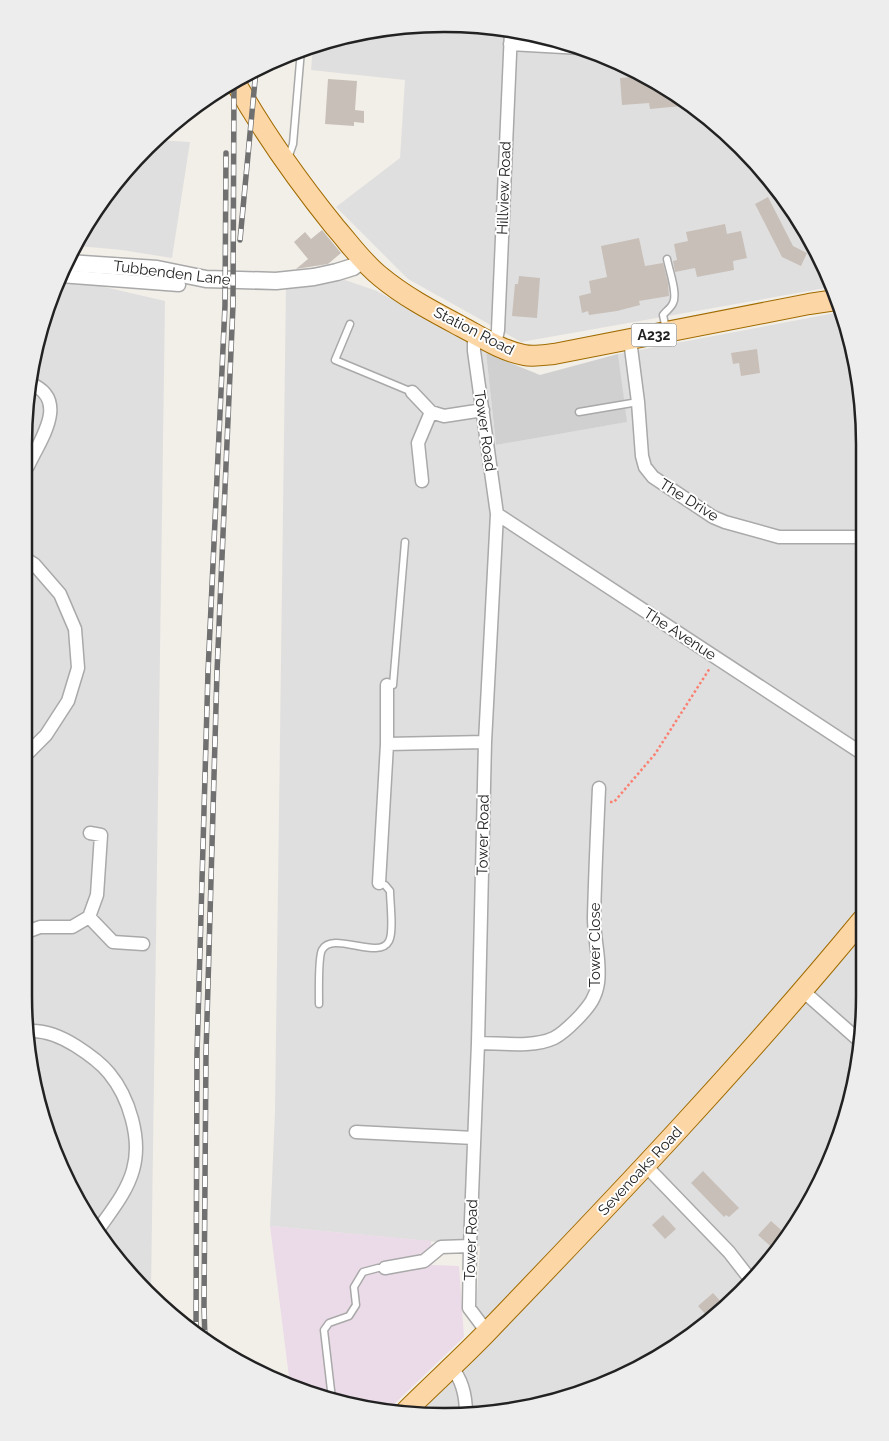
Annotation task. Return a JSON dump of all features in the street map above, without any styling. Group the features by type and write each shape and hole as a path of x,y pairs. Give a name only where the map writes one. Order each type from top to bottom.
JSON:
{"main road":[{"name":"Station Road","path":"239,88 286,162 362,260 392,285 423,305 474,334 508,350 525,355 543,356 831,301"},
{"name":"Sevenoaks Road","path":"410,1407 487,1332 645,1166 803,991 856,927"}],"street":[{"name":"Hillview Road","path":"495,344 498,320 510,38"},
{"path":"510,44 548,46"},
{"name":"Tubbenden Lane","path":"74,263 157,269 206,279 276,281 300,279 337,272 353,267 362,260"},
{"path":"69,277 179,285"},
{"name":"Tower Road","path":"474,334 474,351 497,514 485,742 478,1043 469,1308 487,1332"},
{"name":"The Drive","path":"630,340 638,402 642,456 645,468 652,477 725,522 779,537 856,537"},
{"path":"32,457 48,423 51,410 50,403 43,391 37,386"},
{"path":"412,392 431,412 444,416 483,410"},
{"path":"422,481 418,443 431,412"},
{"name":"The Avenue","path":"497,514 856,749"},
{"path":"32,563 60,594 75,629 78,668 68,701 46,735 32,749"},
{"path":"378,883 387,744 387,685"},
{"path":"387,744 485,742"},
{"name":"Tower Close","path":"478,1043 531,1044 554,1038 569,1026 593,1000 597,990 599,970 594,920 599,795"},
{"path":"32,930 40,927 72,926 89,917 97,895 101,835 90,833"},
{"path":"89,917 113,942 143,944"},
{"path":"803,991 855,1036"},
{"path":"34,1030 62,1037 86,1052 108,1072 121,1093 130,1114 135,1132 136,1150 133,1170 126,1186 102,1224"},
{"path":"356,1132 474,1138"},
{"path":"645,1166 729,1252 747,1275"},
{"path":"384,1268 424,1261 441,1247 470,1246"},
{"path":"451,1367 463,1386 465,1408"}],"lane":[{"path":"286,162 293,144 299,59"},
{"path":"666,333 663,316 676,298 667,259"},
{"path":"350,324 335,360 412,392"},
{"path":"579,412 638,402"},
{"path":"387,685 394,685 405,542"},
{"path":"319,1004 320,954 326,945 331,943 382,947 390,940 392,934 390,891 385,885 378,883"},
{"path":"331,1392 324,1330 329,1323 349,1316 356,1305 354,1287 363,1272 384,1268"}],"path":[{"path":"599,795 614,802 655,754 716,658"}],"shaded area":[{"path":"444,32 471,33 525,40 577,54 602,64 627,75 673,102 736,153 787,216 814,262 825,288 521,342 408,279 336,207 400,158 405,80 311,70 312,54 364,40 418,33"},
{"path":"167,141 190,142 172,258 83,246 118,194 153,153"},
{"path":"345,280 377,291 486,353 496,445 626,422 618,354 835,313 849,364 856,418 856,1023 849,1077 835,1129 814,1179 787,1225 754,1268 716,1306 673,1339 627,1366 577,1387 525,1401 471,1408 424,1408 473,1362 480,1246 270,1226 275,1112 286,286"},
{"path":"66,283 96,285 165,301 151,1286 102,1225 75,1179 54,1129 40,1077 36,1050 32,996 32,444 33,418 40,364 54,312"},
{"path":"486,353 540,375 618,354 627,422 496,445"},
{"path":"270,1226 431,1241 432,1265 459,1266 464,1337 393,1405 364,1401 312,1387 289,1378"}],"building":[{"path":"631,77 679,106 650,109 649,103 622,105 620,78"},
{"path":"328,79 357,81 355,110 364,111 364,123 354,122 354,126 325,124"},
{"path":"768,197 793,246 807,253 801,266 782,257 755,204"},
{"path":"725,224 727,234 741,231 747,258 733,261 734,270 697,277 695,268 675,272 673,261 677,260 674,244 688,241 686,232"},
{"path":"322,230 341,253 328,264 296,269 308,259 294,242 305,232 311,239"},
{"path":"639,238 645,266 663,263 669,296 639,301 640,305 617,311 589,315 588,311 582,313 579,296 591,293 589,281 607,277 601,246"},
{"path":"519,276 540,278 537,318 512,316 515,284 518,284"},
{"path":"757,349 760,373 741,376 739,363 733,364 731,353"},
{"path":"703,1171 739,1208 729,1217 726,1215 724,1217 691,1183"},
{"path":"663,1215 676,1229 665,1239 652,1225"},
{"path":"771,1221 783,1231 771,1247 758,1235"},
{"path":"713,1293 721,1302 706,1314 698,1306"}],"railway":[{"path":"240,240 255,79"},
{"path":"205,1331 206,1054 217,672 233,305 234,91"},
{"path":"196,1324 197,1054 208,672 225,305 226,153"}]}
